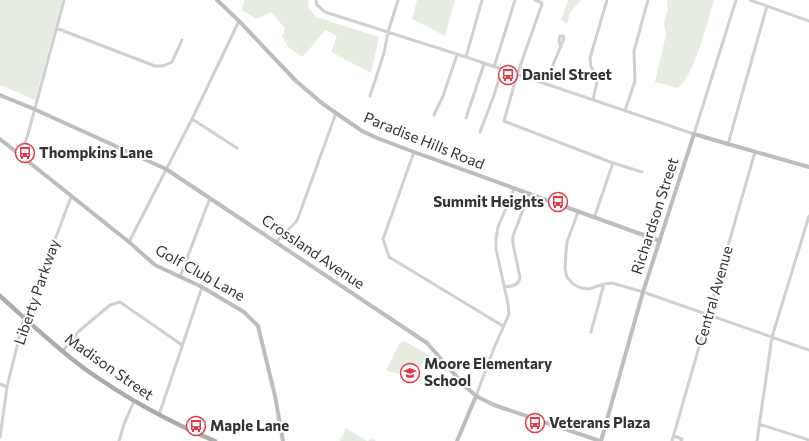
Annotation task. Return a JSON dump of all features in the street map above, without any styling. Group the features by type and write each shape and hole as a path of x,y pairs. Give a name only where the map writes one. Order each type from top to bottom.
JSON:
{"main road":[{"name":"Madison Street","path":"0,296 63,352 91,373 134,401 159,415 215,441"}],"street":[{"path":"21,155 64,0"},
{"name":"Paradise Hills Road","path":"217,0 310,94 362,131 514,189 660,241"},
{"path":"316,0 317,5 325,12 466,57 694,134 809,166"},
{"path":"370,96 398,0"},
{"path":"466,57 482,0"},
{"path":"494,67 515,0"},
{"path":"535,0 542,3 517,75 504,121 613,163 642,172"},
{"path":"592,100 598,76 591,68 590,58 607,0"},
{"path":"625,111 635,81 634,51 648,0"},
{"name":"Richardson Street","path":"601,441 643,292 736,0"},
{"path":"750,0 809,21"},
{"path":"728,144 767,6"},
{"path":"129,242 192,119 239,21"},
{"path":"56,28 155,66 163,66 172,62 182,40"},
{"path":"546,84 561,48"},
{"path":"434,115 443,96 456,55"},
{"path":"466,118 484,64"},
{"path":"480,132 502,70"},
{"name":"Crossland Avenue","path":"0,95 166,169 427,343 464,385 476,396 494,405 601,441"},
{"path":"276,242 296,222 298,218 336,113"},
{"path":"192,119 237,148"},
{"name":"Golf Club Lane","path":"0,139 129,242 155,265 202,287 244,312 258,326 275,396 283,441"},
{"path":"414,152 383,239 389,257 503,326"},
{"name":"Central Avenue","path":"672,441 755,152"},
{"path":"594,218 613,163"},
{"path":"457,441 509,312 496,249 496,238 514,189"},
{"path":"504,287 515,285 520,281 513,244 513,236 529,194"},
{"name":"Liberty Parkway","path":"0,437 7,387 24,318 71,196"},
{"path":"180,278 210,198"},
{"path":"578,212 567,242 565,268 567,276 573,284 581,288 589,289 612,283 643,292 809,350"},
{"path":"757,441 772,338 809,216"},
{"path":"591,332 604,284"},
{"path":"159,415 202,287"},
{"path":"63,352 78,332 110,306 120,302 182,345"},
{"path":"0,384 7,387"},
{"path":"119,441 124,424 134,401"},
{"path":"760,424 809,440"},
{"path":"674,436 682,439 681,441"}],"shaded area":[{"path":"0,0 62,0 35,100 0,85"},
{"path":"245,0 309,0 308,7 316,17 379,37 371,73 331,52 337,36 325,30 303,57 288,47 282,36 285,28 271,12 257,19 241,10"},
{"path":"417,0 455,0 445,36 412,19"},
{"path":"568,0 581,0 570,13 567,24 561,20"},
{"path":"667,0 714,0 695,60 690,72 678,88 655,82 666,35 664,22 668,10"},
{"path":"404,341 429,355 416,370 405,374 393,373 386,370 399,344"},
{"path":"346,428 367,441 340,441"}],"place":[{"name":"Daniel Street","path":"508,75"},
{"name":"Thompkins Lane","path":"25,153"},
{"name":"Summit Heights","path":"558,202"},
{"name":"Moore Elementary School","path":"410,373"},
{"name":"Veterans Plaza","path":"535,423"},
{"name":"Maple Lane","path":"196,426"}]}
